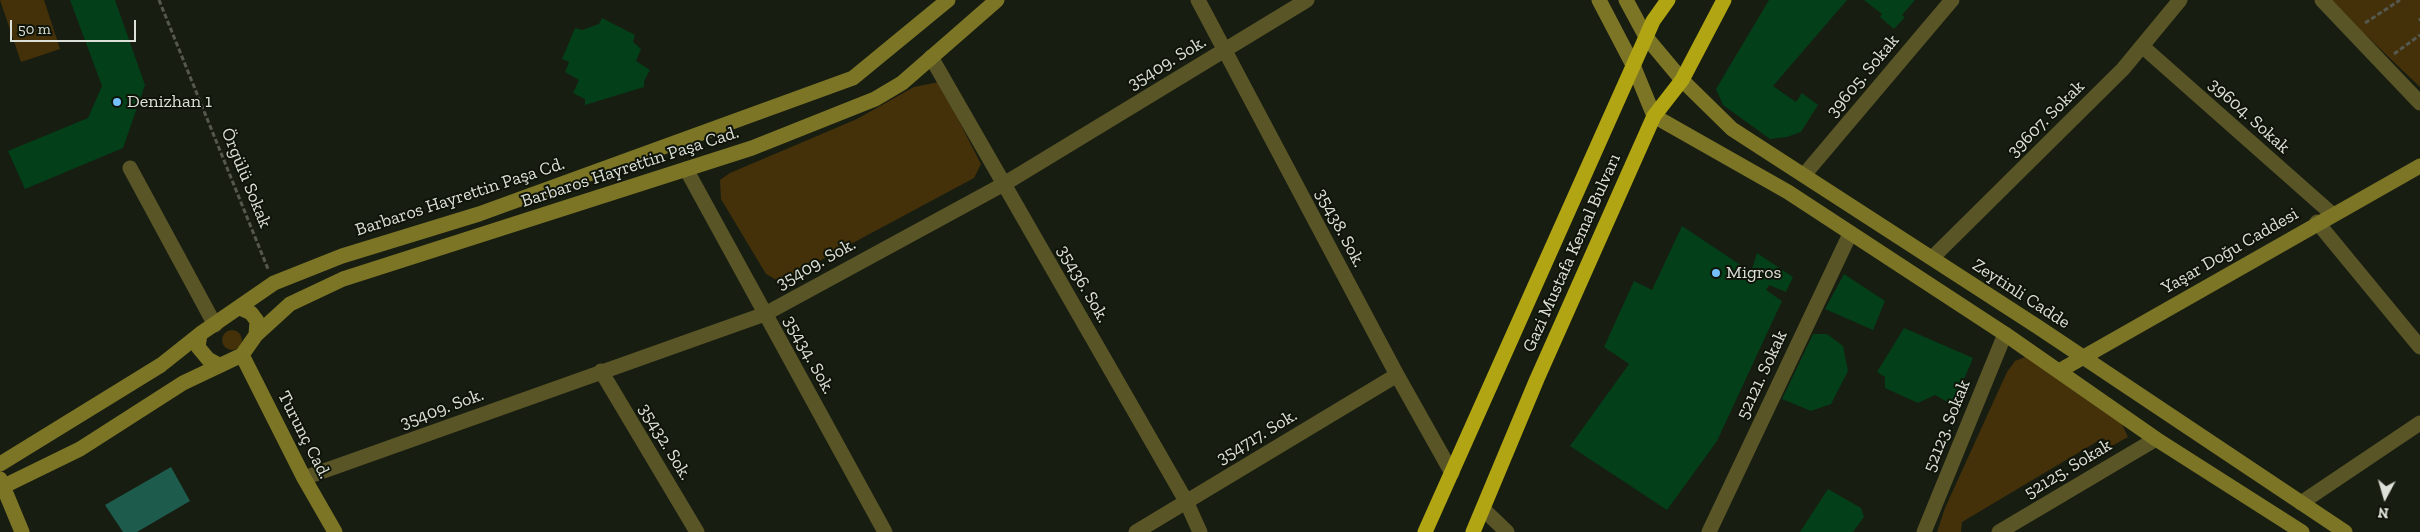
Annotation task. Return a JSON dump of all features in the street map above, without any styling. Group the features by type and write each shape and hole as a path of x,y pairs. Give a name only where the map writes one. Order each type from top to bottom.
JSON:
{"highway":[{"name":"Gazi Mustafa Kemal Bulvarı","path":"1425,532 1653,21 1668,0"},
{"name":"Gazi Mustafa Kemal Bulvarı","path":"1472,532 1537,379 1654,116 1682,80 1724,0"}],"street":[{"name":"Barbaros Hayrettin Paşa Cd.","path":"0,464 161,365 200,334 274,283 342,256 479,214 853,78 948,0"},
{"name":"Barbaros Hayrettin Paşa Cad.","path":"256,335 290,304 343,279 752,148 875,99 902,83 997,0"},
{"name":"35438. Sok.","path":"1198,0 1397,375 1452,473"},
{"name":"35409. Sok.","path":"304,478 765,314 1004,184 1307,0"},
{"path":"1599,0 1633,65 1654,116 1788,192 2005,334 2156,439 2302,532"},
{"path":"1626,0 1646,37 1682,80"},
{"name":"39605. Sokak","path":"1804,175 1952,0"},
{"name":"39607. Sokak","path":"1932,258 2123,69 2180,0"},
{"path":"2322,0 2420,103"},
{"name":"39604. Sokak","path":"2142,46 2332,214"},
{"name":"35436. Sok.","path":"932,57 1186,501 1200,532"},
{"name":"Zeytinli Cadde","path":"1682,80 1732,129 2083,357 2345,532"},
{"name":"Yaşar Doğu Caddesi","path":"2060,371 2317,222 2420,166"},
{"path":"130,168 215,325"},
{"name":"35434. Sok.","path":"686,169 885,532"},
{"path":"2317,222 2420,347"},
{"name":"52121. Sokak","path":"1709,532 1850,234"},
{"path":"22,532 2,485 80,449 184,383 242,354 256,335 256,321 251,313 240,308"},
{"path":"200,334 198,347 208,360 219,365"},
{"name":"52123. Sokak","path":"1924,532 2005,334"},
{"name":"Turunç Cad.","path":"242,354 304,478 336,532"},
{"name":"35432. Sok.","path":"601,372 696,532"},
{"name":"354717. Sok.","path":"1136,532 1397,375"},
{"path":"2302,503 2420,423"},
{"name":"52125. Sokak","path":"1999,532 2156,439"},
{"path":"1483,509 1507,532"}],"path":[{"name":"Örgülü Sokak","path":"159,0 274,283"},
{"path":"2352,32 2400,0"},
{"path":"2382,63 2420,35"}],"shaded area":[{"path":"0,0 44,0 60,49 21,62"},
{"path":"2329,0 2420,0 2420,87"},
{"path":"939,82 981,164 974,178 780,282 766,274 721,199 720,180 730,173 857,119 914,87"},
{"path":"228,330 236,330 242,336 242,344 236,350 228,350 222,344 222,336"},
{"path":"2025,357 2122,424 2128,437 2112,446 2103,438 1962,522 1961,532 1937,532 1945,508 2007,372 2015,361"}],"water":[{"path":"171,467 190,501 137,532 123,532 105,505"}],"building":[{"name":"Denizhan 1","path":"70,0 115,0 145,85 123,148 25,189 8,151 88,118 102,86"},
{"path":"1769,0 1847,0 1773,86 1796,102 1802,93 1818,105 1801,132 1787,137 1770,139 1723,105 1716,89"},
{"path":"1864,0 1915,0 1902,15 1905,17 1894,29 1880,17 1882,14"},
{"path":"602,18 635,35 633,42 641,49 636,61 650,70 644,81 644,87 585,105 585,99 573,93 579,80 565,72 569,62 562,59 575,28 582,30 599,24"},
{"path":"1682,226 1751,272 1757,253 1793,277 1786,292 1769,285 1766,290 1782,301 1717,441 1667,510 1570,446 1629,364 1604,347 1634,281 1652,290"},
{"path":"1844,274 1885,301 1873,330 1825,309"},
{"path":"1904,328 1973,358 1953,405 1935,395 1918,403 1885,388 1885,377 1877,372"},
{"path":"1813,334 1827,334 1843,346 1848,371 1831,404 1811,411 1782,399"},
{"path":"1828,489 1861,508 1864,517 1853,532 1800,532"}],"place":[{"name":"Denizhan 1","path":"117,102"},
{"name":"Migros","path":"1716,273"}]}
